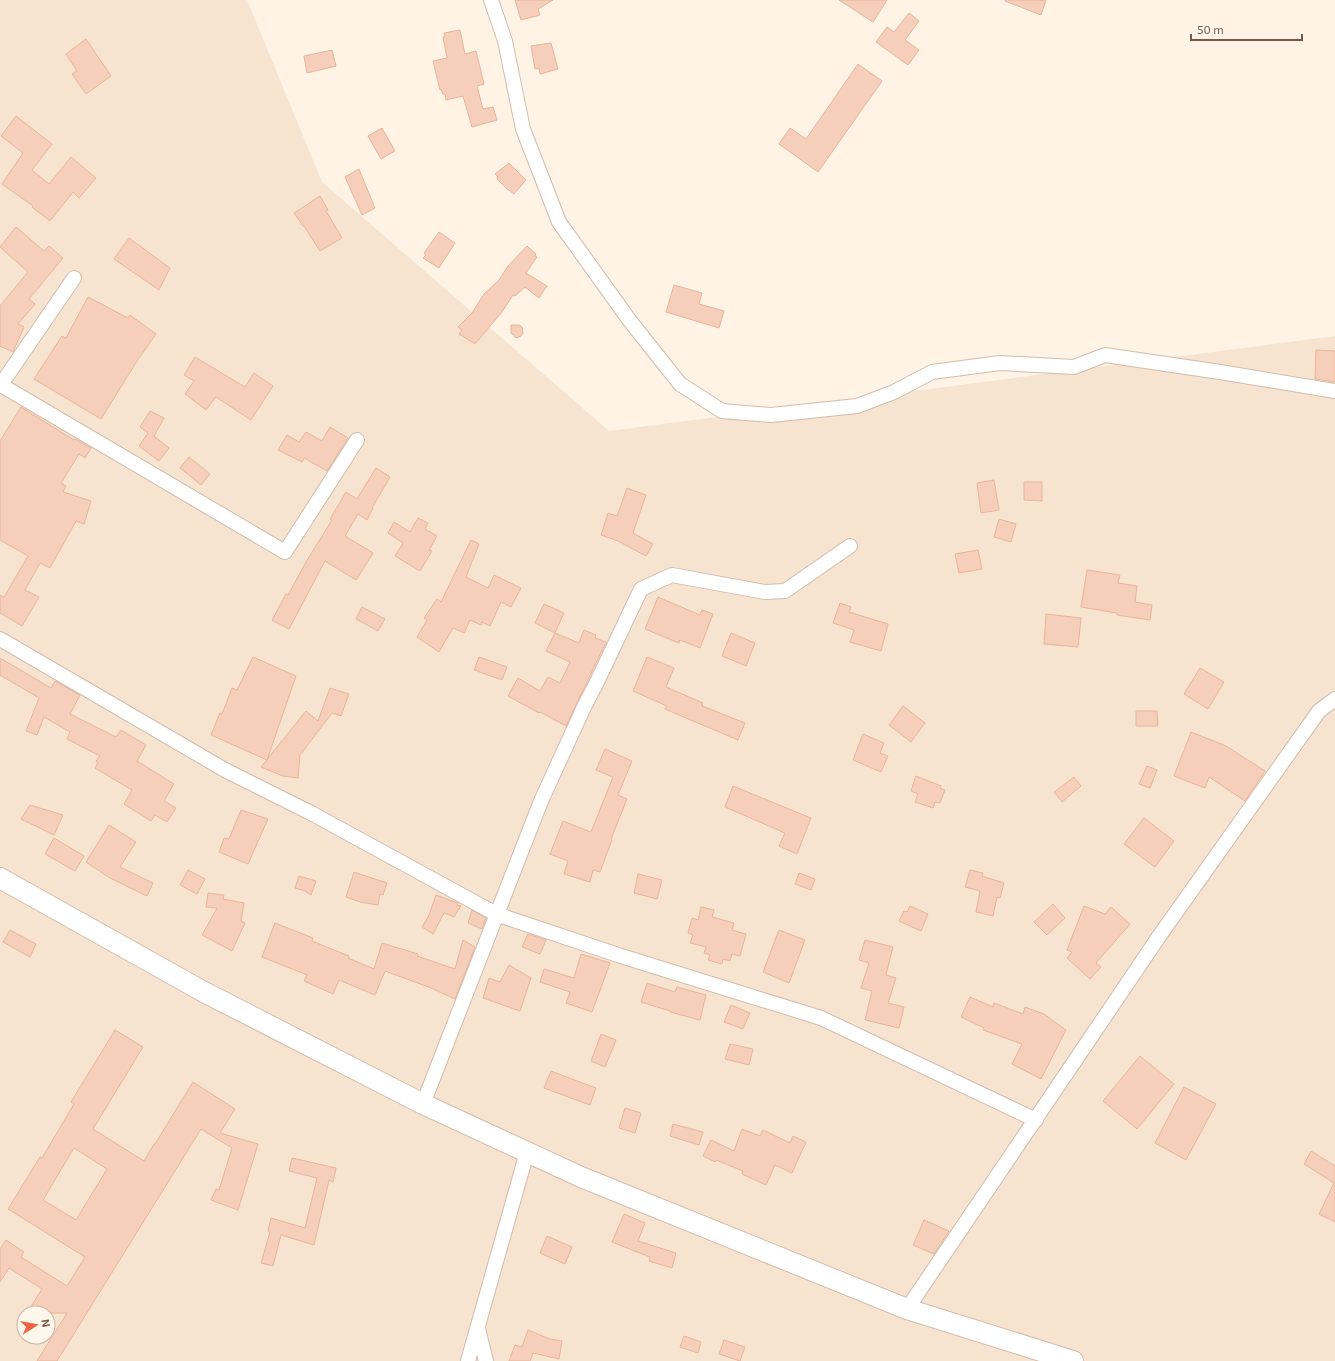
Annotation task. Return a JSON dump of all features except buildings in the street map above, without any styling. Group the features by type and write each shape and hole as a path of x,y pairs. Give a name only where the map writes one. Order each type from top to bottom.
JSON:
{"main road":[{"path":"0,878 204,992 423,1104 581,1177 906,1309 1073,1361"}],"street":[{"path":"491,0 505,41 524,129 559,222 630,321 680,384 722,411 771,415 857,406 894,392 932,372 1000,363 1074,367 1105,355 1335,391"},
{"path":"74,278 0,385 285,552 357,440"},
{"path":"423,1104 541,801 584,707 641,589 672,575 765,592 785,591 850,546"},
{"path":"0,639 225,770 311,814 496,914 621,956 821,1018 1036,1120"},
{"path":"906,1309 1036,1120 1160,935 1314,717 1319,711 1335,700"},
{"path":"468,1361 527,1152"},
{"path":"478,1327 486,1361"}],"shaded area":[{"path":"0,0 247,0 322,182 609,431 1335,336 1335,1361 0,1361"}]}
